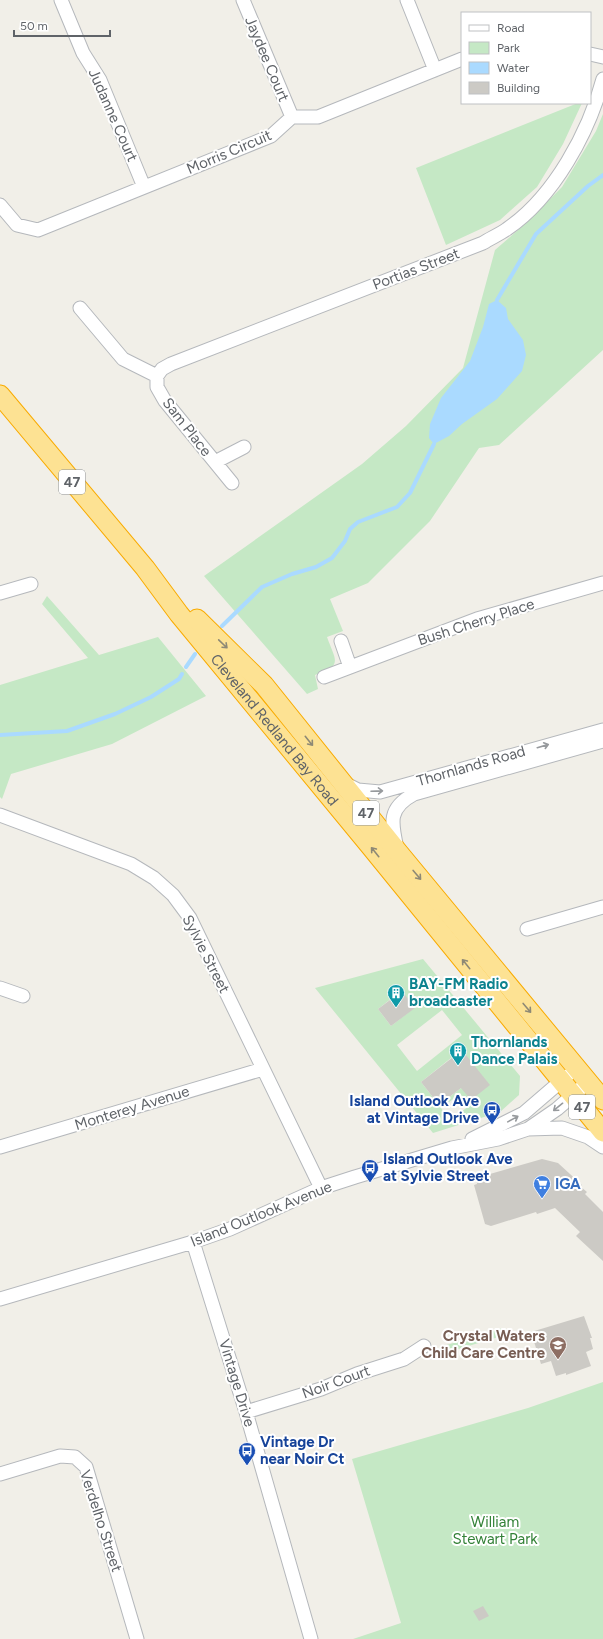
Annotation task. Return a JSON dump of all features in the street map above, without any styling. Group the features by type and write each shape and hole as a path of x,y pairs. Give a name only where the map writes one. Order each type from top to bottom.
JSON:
{"highway":[{"name":"Cleveland Redland Bay Road","path":"0,395 145,568 178,614 312,775 603,1132"},
{"name":"Cleveland Redland Bay Road","path":"145,568 264,685 398,852 603,1100"},
{"path":"264,685 255,690 256,698 288,736 312,775"}],"street":[{"name":"Judanne Court","path":"61,0 83,53 100,80 144,187"},
{"name":"Jaydee Court","path":"243,0 292,118"},
{"path":"407,0 435,70"},
{"path":"591,54 603,57"},
{"path":"292,118 318,117 461,59"},
{"name":"Portias Street","path":"157,376 162,369 171,364 476,245 508,229 533,207 566,164 581,140 599,95 603,79"},
{"name":"Morris Circuit","path":"0,205 17,225 38,230 271,136 292,118"},
{"path":"80,308 123,359 157,376"},
{"name":"Sam Place","path":"157,376 157,387 165,401 232,483"},
{"name":"Sam Place","path":"215,462 244,447"},
{"name":"Bush Cherry Place","path":"324,677 476,619 603,583"},
{"path":"0,593 31,584"},
{"path":"341,641 350,667"},
{"name":"Thornlands Road","path":"341,781 358,790 380,792 603,730"},
{"name":"Thornlands Road","path":"398,852 392,826 395,812 402,801 414,794 603,742"},
{"name":"Sylvie Street","path":"0,816 131,864 154,878 172,895 190,918 321,1188"},
{"path":"527,929 603,907"},
{"path":"0,988 23,996"},
{"name":"Monterey Avenue","path":"0,1147 263,1069"},
{"name":"Island Outlook Avenue","path":"452,1148 524,1113 567,1088 582,1075"},
{"name":"Island Outlook Avenue","path":"0,1299 193,1242 230,1229 321,1188 452,1148 498,1139 528,1129 557,1109 567,1088 582,1075"},
{"path":"528,1129 562,1128 588,1137 603,1147"},
{"name":"Vintage Drive","path":"193,1242 246,1412 311,1639"},
{"name":"Noir Court","path":"246,1412 320,1389 357,1374 404,1359 424,1346"},
{"name":"Verdelho Street","path":"0,1474 60,1456 75,1457 86,1467 137,1639"}],"green space":[{"path":"576,104 582,104 563,144 537,187 500,220 446,245 416,168"},
{"path":"603,114 603,350 499,445 479,448 430,521 368,583 330,599 343,631 327,637 335,657 335,662 324,672 315,675 318,689 307,694 204,576 362,464 406,426 463,368 495,250 526,223 562,187 596,131"},
{"path":"47,596 99,655 158,637 206,696 112,744 11,774 2,799 0,797 0,685 88,658 42,604"},
{"path":"423,959 520,1076 519,1095 500,1112 433,1133 315,988","holes":["401,991 414,1008 391,1026 378,1009","442,1010 462,1035 417,1071 397,1045","461,1050 489,1085 461,1088 439,1105 421,1082","460,1094 469,1106 450,1120 441,1108"]},
{"path":"503,1328 505,1335 442,1354 440,1347"},
{"name":"William Stewart Park","path":"603,1382 603,1639 353,1639 401,1623 352,1459 528,1408"}],"water":[{"path":"497,300 506,308 508,319 523,340 526,355 522,371 497,399 462,424 449,436 434,444 429,438 430,424 441,398 470,361 483,327 489,304"}],"building":[{"name":"BAY-FM Radio broadcaster","path":"402,991 415,1008 391,1026 378,1009"},
{"name":"Thornlands Dance Palais","path":"462,1050 490,1085 471,1100 461,1088 439,1105 421,1082"},
{"path":"542,1159 558,1163 582,1185 581,1187 587,1192 585,1194 603,1212 603,1261 576,1236 580,1232 555,1208 537,1214 536,1212 491,1226 485,1224 474,1185 477,1184 476,1178"},
{"path":"584,1316 592,1338 590,1338 593,1349 586,1352 591,1366 566,1375 566,1373 556,1376 551,1361 541,1364 531,1332"},
{"path":"483,1606 489,1616 479,1621 473,1611"}],"waterway":[{"path":"497,300 536,234 588,186 603,175"},
{"path":"222,626 262,587 292,574 316,567 332,558 345,541 350,529 358,522 397,507 410,493 434,444"},
{"path":"186,667 195,654"},
{"path":"0,735 67,731 115,714 151,697 179,679 182,674"}],"place":[{"name":"BAY-FM Radio broadcaster","path":"396,1008"},
{"name":"Thornlands Dance Palais","path":"458,1066"},
{"name":"Island Outlook Ave at Vintage Drive","path":"492,1125"},
{"name":"Island Outlook Ave at Sylvie Street","path":"370,1183"},
{"name":"IGA","path":"542,1199"},
{"name":"Crystal Waters Child Care Centre","path":"558,1360"},
{"name":"Vintage Dr near Noir Ct","path":"247,1466"}]}
